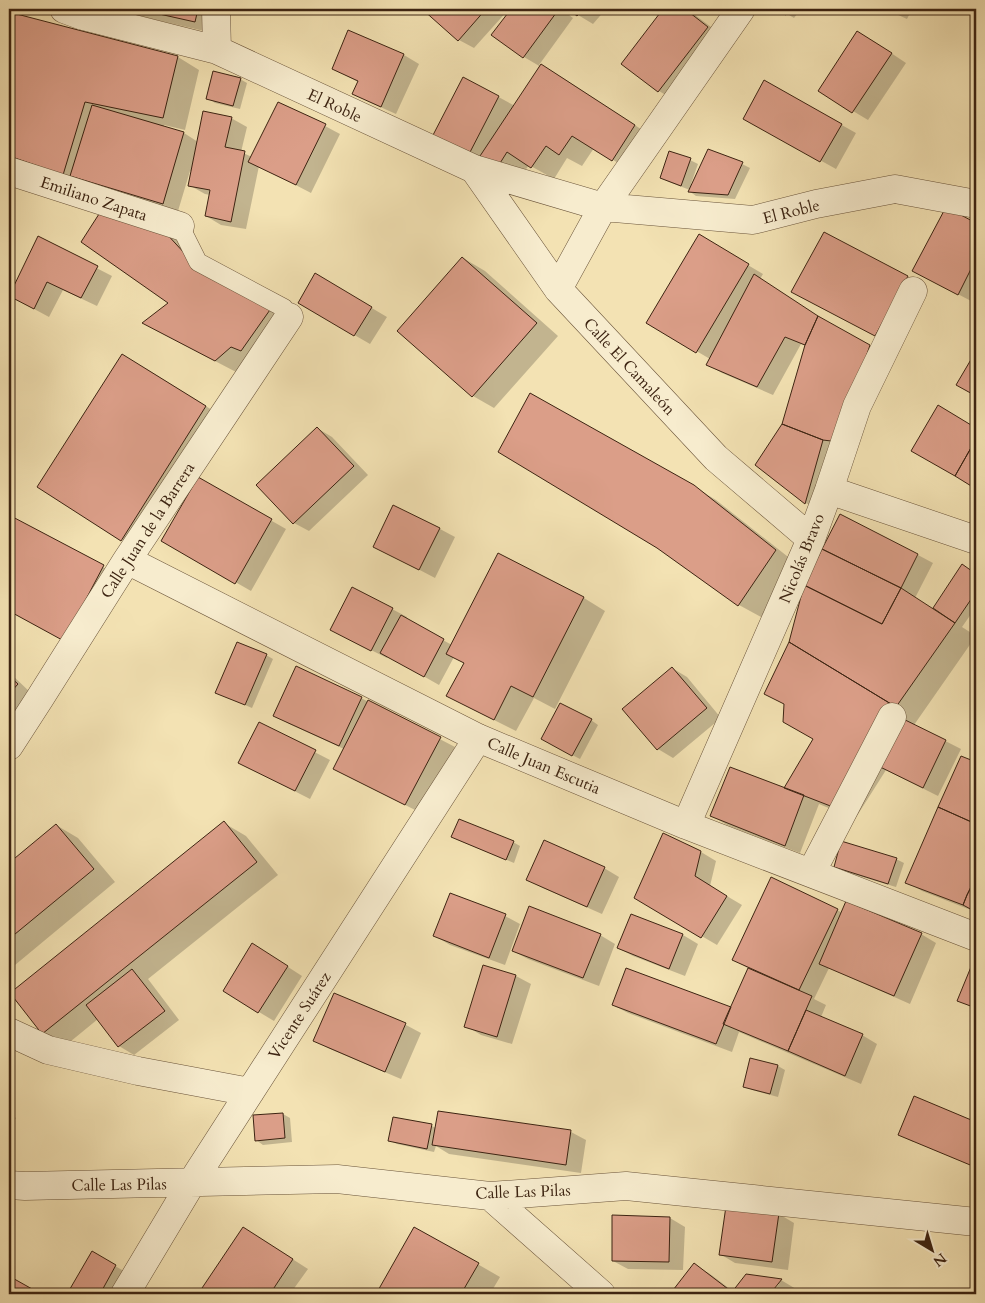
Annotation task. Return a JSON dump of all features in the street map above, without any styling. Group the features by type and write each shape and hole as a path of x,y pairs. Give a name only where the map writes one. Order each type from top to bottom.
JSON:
{"street":[{"name":"El Roble","path":"64,9 84,16 217,50 474,170 603,207 754,220 816,204 895,189 976,204"},
{"path":"216,9 217,50"},
{"path":"558,289 603,207 732,12"},
{"name":"Calle El Camaleón","path":"474,170 558,289 716,458 811,539"},
{"name":"Emiliano Zapata","path":"9,171 180,226"},
{"name":"Nicolás Bravo","path":"686,825 811,539 857,406 913,291"},
{"name":"Calle Juan de la Barrera","path":"9,746 127,560 289,317"},
{"path":"829,490 976,540"},
{"name":"Calle Juan Escutia","path":"127,560 478,738 686,825 976,937"},
{"path":"811,873 892,717"},
{"name":"Vicente Suárez","path":"125,1294 192,1182 478,738"},
{"path":"9,1032 48,1050 138,1071 250,1092"},
{"name":"Calle Las Pilas","path":"9,1185 337,1179 490,1196 626,1186 976,1222"},
{"path":"490,1196 601,1294"}],"lane":[{"path":"180,226 198,262 284,308 289,317"}],"building":[{"path":"137,9 198,9 195,22"},
{"path":"422,9 486,9 458,41"},
{"path":"511,9 559,9 523,58 491,35"},
{"path":"568,9 584,9 577,16"},
{"path":"663,9 685,9 708,27 658,92 621,64"},
{"path":"777,9 790,9 786,15"},
{"path":"9,12 178,56 163,118 85,102 63,175 9,156"},
{"path":"348,30 404,54 381,107 352,94 358,81 332,69"},
{"path":"857,31 892,53 852,113 818,91"},
{"path":"541,64 635,125 612,161 572,136 559,155 546,146 531,168 507,152 497,168 480,156"},
{"path":"213,71 241,78 233,106 206,99"},
{"path":"463,77 499,96 468,156 432,137"},
{"path":"764,80 842,124 820,162 743,119"},
{"path":"278,102 326,124 296,185 248,162"},
{"path":"92,105 184,132 163,204 70,176"},
{"path":"203,111 232,117 225,147 245,151 231,222 205,216 210,190 188,186"},
{"path":"708,149 743,162 728,195 688,192"},
{"path":"669,151 691,158 681,186 660,178"},
{"path":"946,207 976,223 976,259 958,295 912,271"},
{"path":"99,214 164,231 199,269 272,307 241,351 231,347 215,361 142,323 168,303 81,242"},
{"path":"824,232 908,276 875,336 791,292"},
{"path":"699,234 749,264 696,353 646,323"},
{"path":"38,236 98,266 81,298 47,282 34,309 9,296"},
{"path":"462,257 537,323 472,397 397,331"},
{"path":"315,273 372,307 354,336 298,303"},
{"path":"754,274 818,316 805,345 785,337 757,387 706,365"},
{"path":"818,316 870,345 860,375 831,441 823,440 782,424 805,345"},
{"path":"976,351 976,396 956,385"},
{"path":"122,354 206,406 121,541 37,487"},
{"path":"530,393 694,485 776,550 738,606 657,548 498,452"},
{"path":"938,405 976,428 976,439 955,476 911,451"},
{"path":"976,417 976,428 972,425"},
{"path":"782,424 823,440 805,504 755,465"},
{"path":"317,427 354,466 293,524 256,485"},
{"path":"976,439 976,489 955,476"},
{"path":"198,477 272,519 235,584 161,541"},
{"path":"393,505 440,528 419,570 373,547"},
{"path":"840,514 918,554 901,588 822,549"},
{"path":"9,515 104,565 64,641 9,611"},
{"path":"822,549 901,588 882,624 804,585"},
{"path":"498,553 584,597 533,697 511,686 494,720 446,696 464,663 446,654"},
{"path":"962,564 976,574 976,592 955,623 933,608"},
{"path":"804,585 882,624 901,588 955,623 896,707 789,642"},
{"path":"352,587 393,608 371,651 330,630"},
{"path":"401,615 444,639 424,677 380,653"},
{"path":"237,642 267,654 245,705 215,693"},
{"path":"789,642 896,707 833,807 784,788 813,739 783,722 784,704 764,694"},
{"path":"296,666 362,697 339,746 273,716"},
{"path":"672,667 707,708 657,750 622,709"},
{"path":"9,676 18,684 9,694"},
{"path":"368,700 441,737 405,805 333,769"},
{"path":"560,703 592,719 572,756 541,739"},
{"path":"893,714 946,740 923,788 870,762"},
{"path":"259,722 316,750 295,791 238,763"},
{"path":"961,756 976,762 976,824 938,807"},
{"path":"730,767 804,795 785,846 710,816"},
{"path":"938,807 976,824 976,877 963,905 905,883"},
{"path":"459,819 514,841 506,860 451,837"},
{"path":"224,821 257,862 42,1034 10,993"},
{"path":"56,824 94,869 9,939 9,863"},
{"path":"663,833 701,851 695,876 727,896 701,938 634,898"},
{"path":"544,840 605,867 587,907 526,880"},
{"path":"841,841 897,858 888,884 834,867"},
{"path":"771,877 838,909 799,990 732,960"},
{"path":"976,877 976,912 963,905"},
{"path":"450,893 506,914 489,958 433,936"},
{"path":"846,901 922,933 894,996 819,964"},
{"path":"529,906 601,934 583,978 512,951"},
{"path":"631,914 683,934 669,969 617,948"},
{"path":"252,943 288,966 258,1013 223,991"},
{"path":"973,962 976,963 976,1008 957,1001"},
{"path":"483,965 516,975 497,1037 464,1027"},
{"path":"626,968 731,1007 716,1044 612,1005"},
{"path":"748,968 812,996 788,1051 723,1024"},
{"path":"132,969 165,1011 118,1047 86,1005"},
{"path":"334,993 406,1023 385,1072 313,1041"},
{"path":"806,1010 863,1034 845,1076 788,1051"},
{"path":"750,1058 778,1065 770,1094 743,1087"},
{"path":"914,1096 976,1122 975,1167 898,1135"},
{"path":"438,1111 571,1130 566,1165 432,1145"},
{"path":"283,1113 285,1138 255,1141 253,1115"},
{"path":"393,1117 432,1124 427,1149 388,1141"},
{"path":"726,1206 779,1213 772,1262 719,1255"},
{"path":"612,1215 670,1217 669,1262 612,1261"},
{"path":"243,1227 293,1259 270,1294 198,1294"},
{"path":"414,1227 479,1263 461,1294 376,1294"},
{"path":"92,1251 116,1265 100,1294 67,1294"},
{"path":"694,1263 732,1292 746,1274 782,1279 770,1294 670,1294"},
{"path":"9,1276 41,1294 9,1294"}]}
